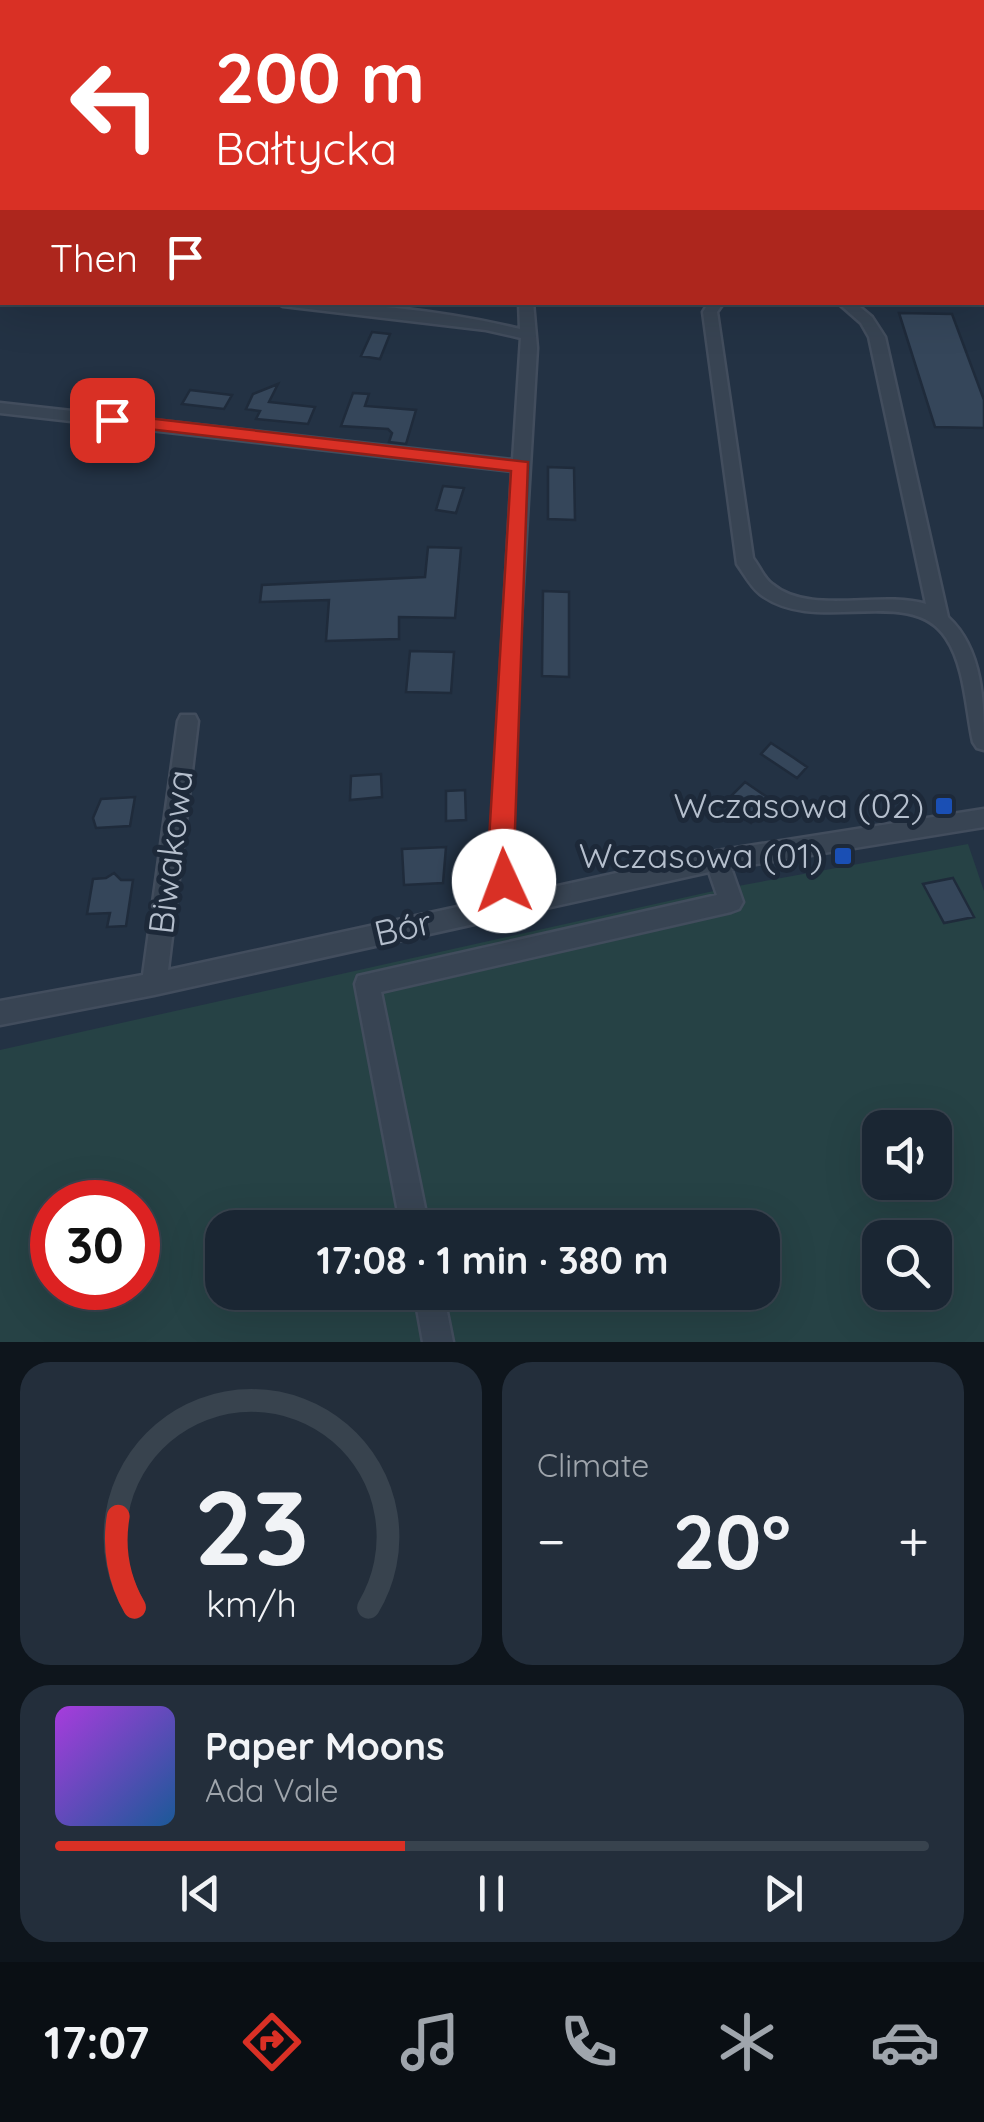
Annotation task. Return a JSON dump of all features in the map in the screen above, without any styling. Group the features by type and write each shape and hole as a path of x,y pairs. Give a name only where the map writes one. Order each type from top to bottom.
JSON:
{"street":[{"path":"311,305 486,324 528,335"},
{"path":"506,905 501,857 528,335 526,305"},
{"path":"716,305 710,312 728,461 749,571 766,593 780,602 816,608 911,606 939,618 956,636 984,742"},
{"path":"848,305 866,320 876,338 939,618"},
{"path":"0,408 521,466"},
{"name":"Biwakowa","path":"154,984 188,721"},
{"name":"Bór","path":"0,1014 717,861 984,818"},
{"path":"412,1210 368,984 731,902 717,861"},
{"path":"432,1310 438,1342"}],"green space":[{"path":"968,844 984,891 984,1342 0,1342 0,1050 727,888"}],"building":[{"path":"899,313 952,314 984,400 984,428 935,427"},
{"path":"372,332 390,334 380,359 361,356"},
{"path":"278,384 269,402 315,407 308,424 256,419 260,411 246,409 253,394"},
{"path":"190,390 232,395 224,409 182,404"},
{"path":"353,393 369,394 365,406 416,410 406,444 389,442 392,433 388,429 341,426"},
{"path":"548,467 574,468 575,520 548,519"},
{"path":"443,486 464,488 456,513 436,510"},
{"path":"428,547 461,548 455,618 399,617 399,639 326,641 329,600 260,602 262,585 425,577"},
{"path":"543,591 569,592 569,677 542,676"},
{"path":"410,651 454,652 451,693 406,692"},
{"path":"771,743 807,767 797,778 761,754"},
{"path":"381,774 382,797 350,800 351,776"},
{"path":"745,782 773,801 751,823 724,803"},
{"path":"465,790 466,820 446,821 446,791"},
{"path":"135,797 130,826 96,828 93,818 101,799"},
{"path":"446,847 443,883 404,885 402,849"},
{"path":"114,873 121,880 133,880 126,926 107,927 110,913 87,914 93,879"},
{"path":"953,878 974,917 944,923 923,884"}],"place":[{"name":"Wczasowa (02)","path":"944,806"},
{"name":"Wczasowa (01)","path":"843,856"}],"route":[{"path":"112,420 521,466 510,637 501,857 504,881"}]}
